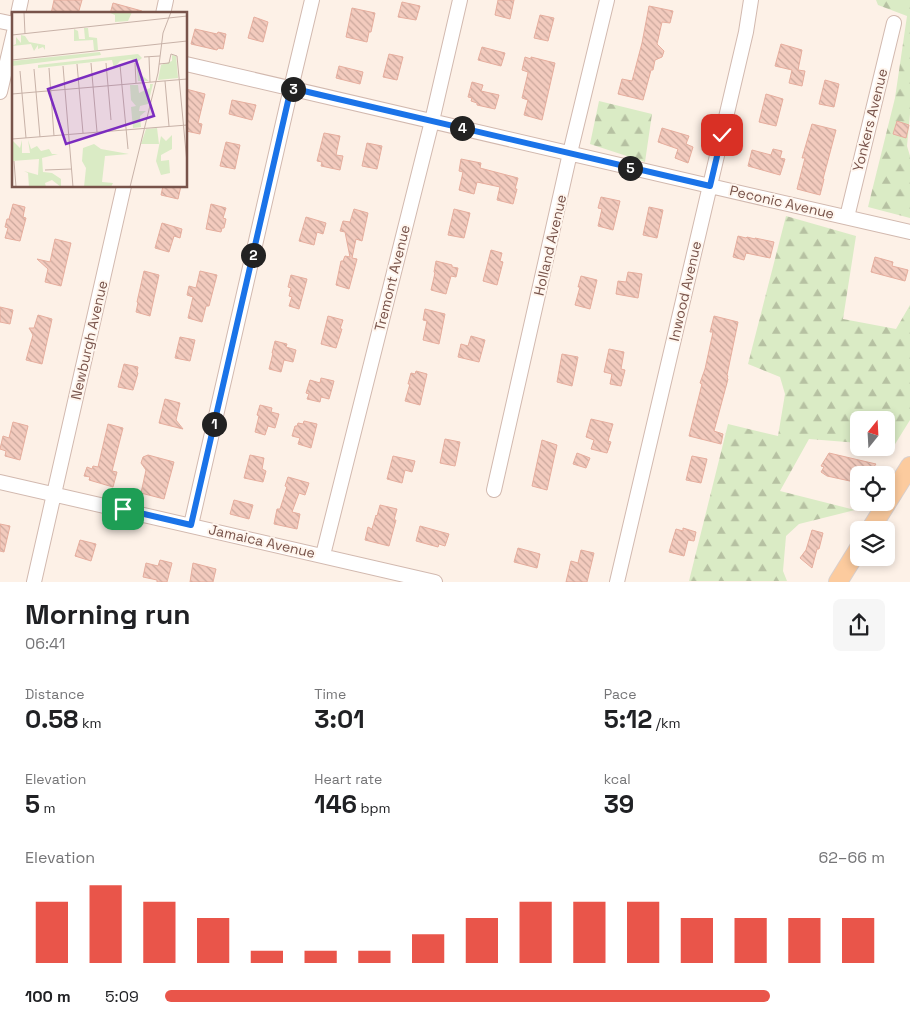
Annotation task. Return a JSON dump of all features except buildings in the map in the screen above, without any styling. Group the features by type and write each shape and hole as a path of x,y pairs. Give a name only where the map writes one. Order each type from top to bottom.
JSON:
{"main road":[{"path":"876,521 910,466"},
{"path":"838,582 850,563"}],"street":[{"path":"191,525 312,0"},
{"name":"Tremont Avenue","path":"323,556 432,121 460,0"},
{"name":"Holland Avenue","path":"494,490 570,153 607,0"},
{"name":"Inwood Avenue","path":"617,582 752,0"},
{"name":"Yonkers Avenue","path":"846,217 894,23"},
{"path":"0,92 12,41"},
{"name":"Peconic Avenue","path":"188,64 910,232"},
{"name":"Newburgh Avenue","path":"34,582 124,188"},
{"name":"Jamaica Avenue","path":"0,482 435,582"}],"green space":[{"path":"876,0 910,0 910,114 907,146 910,156 910,218 868,207 895,98 907,16 878,5"},
{"path":"599,101 652,114 645,162 590,144"},
{"path":"786,216 856,236 843,319 896,329 910,305 910,420 895,444 895,411 850,411 850,442 809,439 780,491 850,509 851,511 799,524 786,536 783,571 787,581 689,581 728,424 778,436 785,394 780,377 748,364"}],"route":[{"path":"123,509 191,525 291,88 710,186 722,135"}]}
